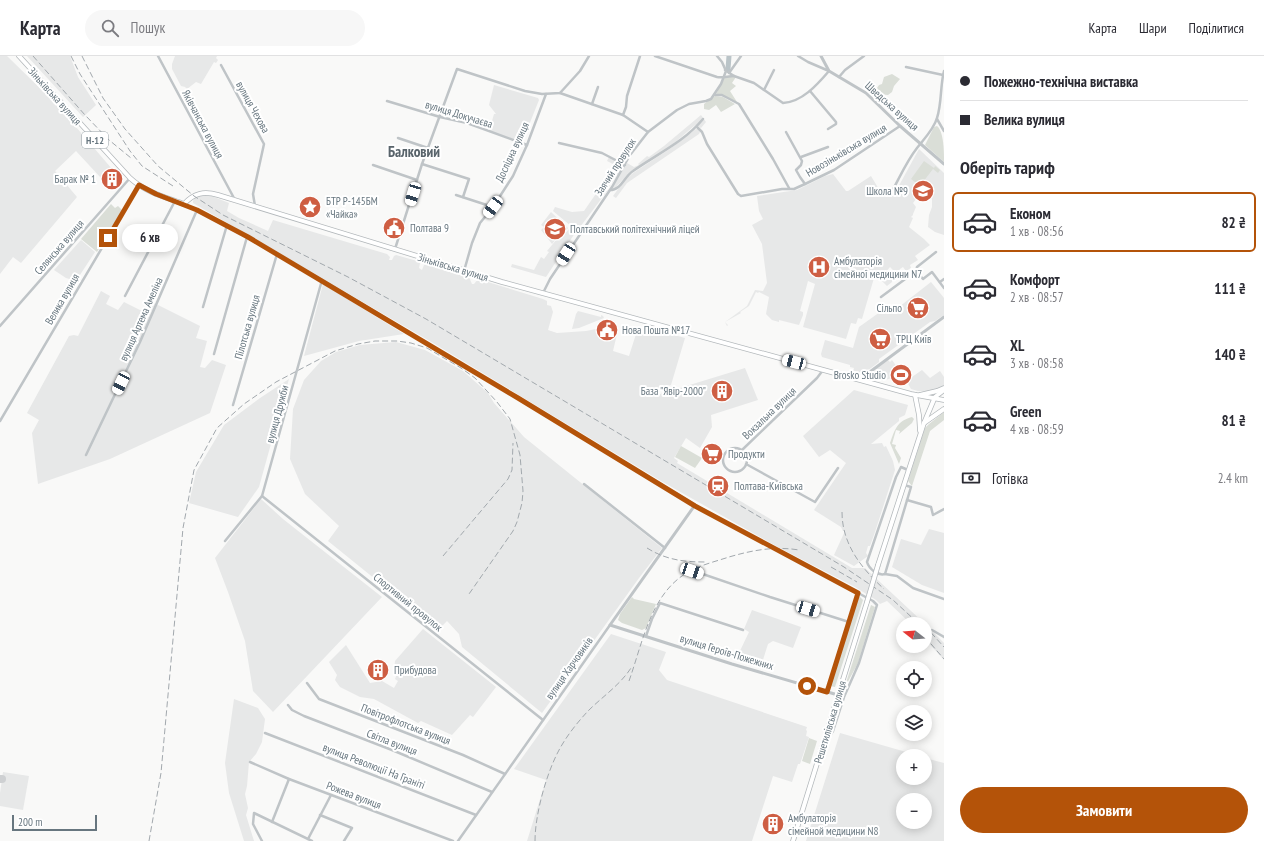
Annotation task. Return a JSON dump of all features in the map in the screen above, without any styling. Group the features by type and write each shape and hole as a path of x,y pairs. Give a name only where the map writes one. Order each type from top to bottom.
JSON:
{"main road":[{"name":"Зіньківська вулиця","path":"20,56 130,178 139,185 156,194 184,204 191,197 204,192 255,206 543,294 915,395 944,400"},
{"path":"919,437 919,415 915,395 944,389"},
{"path":"904,485 928,412 934,398 944,389"},
{"path":"924,423 944,409"},
{"path":"919,415 928,412"},
{"name":"Решетилівська вулиця","path":"793,841 904,485"}],"street":[{"name":"Яківчанська вулиця","path":"158,56 234,200"},
{"path":"560,93 580,71 589,56"},
{"path":"623,115 626,107 627,96 640,56"},
{"path":"654,56 710,75 724,78 734,76"},
{"path":"717,56 722,62 725,70 724,78 715,95 722,95 738,102 773,158 788,188"},
{"path":"722,56 722,62"},
{"path":"729,73 741,56"},
{"name":"Шведська вулиця","path":"798,56 829,71 866,93 900,126 944,164"},
{"path":"725,70 734,76 750,82 783,103 797,99 810,91 829,71 821,56"},
{"path":"839,77 845,70 864,56"},
{"name":"вулиця Чехова","path":"221,65 264,144 253,195 255,206"},
{"path":"906,67 943,75"},
{"path":"395,250 422,164 457,69 520,90 542,94 560,93 623,115 648,132"},
{"path":"764,90 774,70"},
{"path":"922,144 937,119 944,71"},
{"path":"592,104 598,86"},
{"path":"810,91 836,123 828,129"},
{"name":"Дослідна вулиця","path":"464,271 472,243 480,223 493,207 513,176 527,145 546,94"},
{"name":"Заячий провулок","path":"543,294 550,279 632,153 648,132 678,110 689,104 711,99 715,95"},
{"name":"вулиця Докучаєва","path":"387,101 466,124 527,145"},
{"path":"609,190 616,190 632,172 671,147 697,127 703,119"},
{"path":"937,119 944,131"},
{"name":"Новозіньківська вулиця","path":"697,127 702,132 707,144 740,196 745,196 794,188 805,184 834,170 900,126"},
{"path":"786,132 801,157 802,164 796,170 805,184"},
{"path":"398,138 428,148"},
{"path":"559,143 602,154 625,165"},
{"name":"Шведська вулиця","path":"890,195 912,155 922,144"},
{"path":"801,157 828,147"},
{"path":"422,164 469,179 464,197"},
{"path":"374,165 417,180"},
{"name":"Селянська вулиця","path":"0,326 130,178"},
{"name":"Велика вулиця","path":"0,421 139,185"},
{"path":"456,194 493,207"},
{"path":"125,296 175,201"},
{"name":"Н-12","path":"184,204 227,225 322,280 695,506"},
{"name":"вулиця Артема Амеліна","path":"86,455 140,342 197,210"},
{"path":"203,307 227,225"},
{"path":"214,354 248,237"},
{"path":"881,297 916,271 917,267 936,252"},
{"name":"Пілотська вулиця","path":"233,405 277,254"},
{"path":"916,271 923,279 932,272 944,288"},
{"path":"940,282 944,279"},
{"name":"вулиця Дружби","path":"225,541 262,496 322,280"},
{"path":"859,380 944,318"},
{"name":"Вокзальна вулиця","path":"742,450 817,378 822,370"},
{"name":"Вокзальна вулиця","path":"735,448 742,450 747,456 746,464 742,469 735,471 728,468 724,463 724,456 728,450 735,448"},
{"path":"746,464 814,502 838,468"},
{"path":"908,470 901,467 896,477 867,562 871,569 881,574 897,576 913,588 944,599"},
{"path":"584,484 665,548"},
{"path":"885,574 911,487 904,485"},
{"name":"Спортивний провулок","path":"262,496 543,720"},
{"path":"907,500 930,508 933,515 944,509"},
{"path":"695,506 873,601 877,607 859,664 844,697 833,731 821,750"},
{"name":"вулиця Харчовиків","path":"458,841 695,506"},
{"path":"691,570 849,622"},
{"path":"827,692 858,593"},
{"path":"646,636 660,603 743,630"},
{"name":"вулиця Героїв-Пожежних","path":"610,625 732,664 838,695"},
{"path":"932,630 944,637"},
{"name":"Повітрофлотська вулиця","path":"307,683 319,699 456,752 505,774"},
{"path":"838,695 844,697"},
{"name":"Світла вулиця","path":"288,705 292,710 304,716 392,750 492,792"},
{"name":"вулиця Революції На Граніті","path":"265,733 476,815"},
{"name":"Рожева вулиця","path":"250,762 289,779 453,841"},
{"path":"272,822 289,779"},
{"path":"308,839 331,795"},
{"path":"262,841 253,824 254,813 312,841"},
{"path":"320,815 352,828 344,841"}],"shaded area":[{"path":"0,56 7,56 58,106 112,169 101,178 76,151 55,171 77,197 21,263 13,257 0,274"},
{"path":"27,56 70,56 78,77 96,105 83,117"},
{"path":"175,56 217,56 216,58 218,60 216,63 214,62 201,84 196,82 187,89 181,86 172,69"},
{"path":"892,74 900,79 894,86 892,92 888,95 878,94 877,88 882,84 884,77"},
{"path":"725,77 736,77 732,83 736,86 730,91 737,102 716,94"},
{"path":"494,85 538,98 539,100 523,140 519,141 489,131 494,114 496,114 489,105"},
{"path":"715,96 723,97 735,104 721,112 716,105 709,110 704,109 704,104"},
{"path":"701,115 706,122 701,128 696,125 694,126 672,145 630,172 615,188 612,188 627,163 634,167 639,165 638,164 647,156 649,157 664,146"},
{"path":"937,126 942,137 944,162 925,145 934,127"},
{"path":"696,129 700,132 699,134 627,183 616,198 613,196 624,181 633,173 671,148"},
{"path":"919,149 944,173 944,235 935,232 928,227 932,199 922,196 921,200 916,199 913,203 916,207 911,217 913,218 909,227 930,245 915,256 918,260 910,265 911,268 906,271 903,267 897,274 890,267 886,272 892,278 892,282 887,286 882,281 874,278 862,319 858,318 856,324 851,323 846,339 803,327 815,284 808,281 800,311 803,312 803,315 799,325 779,320 779,322 772,320 766,314 769,297 759,292 756,292 749,306 740,312 741,313 725,322 747,306 755,290 763,291 767,283 762,244 752,225 763,219 759,211 757,196 797,190 825,176 833,174 846,191 871,176 880,191 882,190 890,197 896,191"},
{"path":"609,157 624,166 609,187 602,182 603,179 609,180 617,166 607,161"},
{"path":"924,161 940,170 938,173 933,169 920,186 911,179"},
{"path":"602,185 608,190 577,231 553,211 555,207 572,212 584,211"},
{"path":"202,195 209,195 229,203 227,211 268,231 273,220 387,254 390,257 389,260 392,260 396,255 417,261 420,263 419,268 422,270 426,264 469,277 472,284 474,284 478,279 543,299 547,301 547,305 551,306 553,312 548,330 557,333 586,331 606,327 618,330 613,351 629,356 637,331 652,335 654,329 685,338 671,385 652,391 657,395 745,368 758,400 711,415 712,427 700,448 686,438 674,458 678,461 677,463 852,568 865,568 918,617 904,617 887,601 880,604 855,587 776,546 661,481 433,343 193,203 195,198"},
{"path":"111,204 115,208 118,206 122,210 97,252 81,239"},
{"name":"Полтавський політехнічний ліцей","path":"551,212 568,228 552,244 541,230 544,227 541,225"},
{"path":"569,229 575,233 546,277 511,267 512,264 534,270 541,257 544,259 549,252 547,251 557,239 559,241"},
{"path":"81,240 95,252 76,281 66,278 54,270"},
{"path":"931,282 944,298 944,315 935,321 930,322 879,359 879,362 867,371 856,375 852,374 854,368 850,367 850,365 822,357 821,354 825,340 853,348 859,327 880,312 890,314"},
{"path":"323,284 404,334 359,341 304,356"},
{"path":"101,291 110,296 106,304 118,310 124,302 148,314 154,303 200,326 196,338 207,341 200,367 205,368 212,360 226,365 210,413 110,459 38,484 32,433 39,420 27,413 69,336 78,336"},
{"path":"578,311 601,317 601,315 604,318 579,328 572,329"},
{"path":"396,342 425,350 463,371 488,393 494,403 524,437 662,548 542,713 462,647 459,634 447,621 438,630 328,541 339,526 305,494 290,459 293,409 304,380 321,361 336,352 360,345"},
{"path":"888,360 890,362 892,360 902,374 912,377 922,370 930,378 940,371 944,377 944,385 938,390 929,392 911,389 906,380 894,377 883,381 875,379 873,373 877,367"},
{"path":"289,379 259,487 238,517 189,503 196,472 224,425 260,398"},
{"path":"854,390 908,405 905,415 899,418 899,421 871,444 882,443 884,447 886,446 893,461 895,470 875,532 870,546 868,546 866,553 868,556 854,566 834,555 845,531 814,510 846,463 830,450 819,457 803,436"},
{"path":"944,412 944,420 930,431 912,486 908,481 925,428"},
{"path":"912,417 914,419 912,423 899,434 900,431 896,430 892,444 896,445 895,448 901,458 899,464 890,443 897,426 903,421"},
{"path":"681,446 702,458 695,468 675,457"},
{"path":"261,499 283,519 382,597 273,712 253,691 245,641 215,558"},
{"path":"929,529 944,533 944,593 922,585 892,567 901,539 921,545"},
{"path":"859,596 863,600 835,687 830,686"},
{"path":"632,597 634,599 656,604 646,628 642,630 622,623 618,620 620,614"},
{"path":"871,605 875,607 858,663 844,689"},
{"path":"752,610 801,627 793,648 773,641 768,644 762,663 738,655 749,632 744,629"},
{"path":"423,629 496,687 473,717 470,715 452,735 421,721 418,723 374,699 360,697 340,687 335,680 337,675 329,662 346,645 370,683 382,681 394,688 398,681 395,679 397,674 394,672 395,661"},
{"path":"932,631 944,643 944,660 932,647"},
{"path":"611,634 666,652 659,670 667,680 807,727 806,736 809,737 792,782 773,776 752,841 527,841 546,780 514,769"},
{"path":"234,699 258,708 265,719 262,742 256,754 249,762 245,794 248,808 246,815 254,841 244,841 229,793 225,763"},
{"path":"840,733 896,749 896,785 932,785 932,760 944,763 944,841 806,841"},
{"path":"809,738 817,741 810,764 802,761"},
{"path":"3,772 29,776 23,810 0,806"}],"waterway":[{"path":"728,69 729,56"}],"railway":[{"path":"33,56 109,140 131,158"},
{"path":"71,56 80,74 130,151 142,166 173,186"},
{"path":"82,56 103,98 125,129 158,166 194,196 223,215 348,277 426,319 844,567 893,600 911,617"},
{"path":"149,841 161,773 183,528 194,470 217,428 244,404 276,382 335,351 358,344 375,341 397,341 411,343 427,348 475,378 510,419 520,455 523,491 522,503 513,531 469,594"},
{"path":"443,556 508,479 512,470 513,443"},
{"path":"842,512 845,535 854,555 868,573 884,589"},
{"path":"647,548 675,560 706,562"},
{"path":"629,681 650,618 667,590 678,579 701,566 747,552 781,548 799,550"},
{"path":"831,567 857,582"},
{"path":"932,634 944,647"},
{"path":"932,645 944,659"},
{"path":"535,841 535,831 541,798 548,775 559,750 570,732 584,716 627,674 631,668"}],"place":[{"name":"Барак № 1","path":"112,179"},
{"name":"Школа №9","path":"923,191"},
{"name":"БТР Р-145БМ «Чайка»","path":"310,207"},
{"name":"Полтава 9","path":"394,228"},
{"name":"Полтавський політехнічний ліцей","path":"555,229"},
{"name":"Амбулаторія сімейної медицини N7","path":"819,267"},
{"name":"Сільпо","path":"918,308"},
{"name":"Нова Пошта №17","path":"607,330"},
{"name":"ТРЦ Київ","path":"880,339"},
{"name":"Brosko Studio","path":"901,375"},
{"name":"База \"Явір-2000\"","path":"722,391"},
{"name":"Продукти","path":"712,454"},
{"name":"Полтава-Київська","path":"718,486"},
{"name":"Прибудова","path":"378,670"},
{"name":"Амбулаторія сімейной медицини N8","path":"773,824"}],"district":[{"name":"Балковий","path":"414,152"}],"route":[{"path":"108,238 139,185 156,194 184,204 212,217 322,280 695,506 858,593 827,692 807,686"}]}
